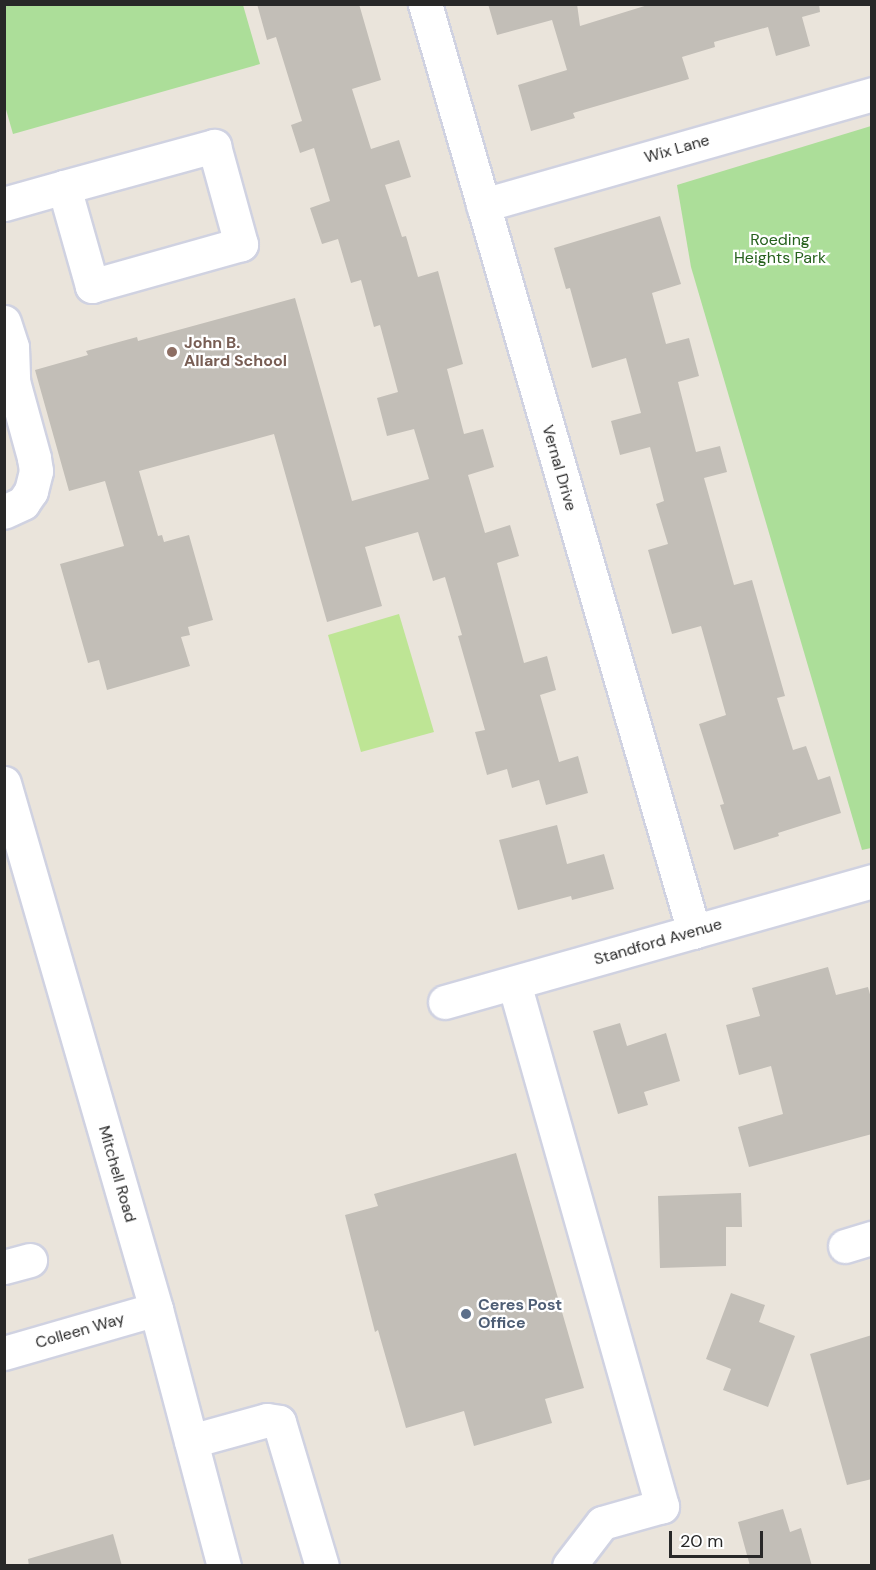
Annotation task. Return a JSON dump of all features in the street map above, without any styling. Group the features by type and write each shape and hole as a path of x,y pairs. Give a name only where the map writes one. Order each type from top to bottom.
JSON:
{"street":[{"name":"Vernal Drive","path":"425,4 694,932"},
{"name":"Wix Lane","path":"483,205 872,94"},
{"path":"4,204 64,187 214,146 242,244 92,286 64,187"},
{"path":"4,322 12,347 13,381 36,471 31,491 23,503 4,512"},
{"name":"Mitchell Road","path":"4,783 156,1309 224,1566"},
{"name":"Standford Avenue","path":"445,1002 872,881"},
{"path":"514,983 662,1506 602,1523 569,1566"},
{"name":"Colleen Way","path":"4,1353 156,1309"},
{"path":"191,1441 267,1420 279,1422 322,1566"}],"green space":[{"path":"5,4 243,5 260,64 13,134 5,106"},
{"name":"Roeding Heights Park","path":"871,126 871,848 862,850 691,267 677,185"},
{"path":"399,614 434,732 361,752 328,635"}],"building":[{"path":"257,4 359,4 381,80 352,89 371,149 399,140 411,177 385,185 402,237 406,236 418,277 438,271 463,364 447,369 464,434 483,429 494,467 468,475 485,533 510,525 519,556 497,563 524,663 547,656 556,690 540,695 559,762 578,756 588,793 546,805 539,780 512,788 507,769 487,775 475,732 485,730 458,636 462,635 445,577 433,581 418,532 365,547 382,606 327,622 274,434 139,471 158,536 162,535 164,542 189,535 213,620 188,627 190,635 181,637 190,666 107,690 99,660 88,663 60,564 124,546 105,481 69,491 35,370 88,355 86,351 137,337 138,341 295,298 352,501 429,479 414,429 387,436 377,398 398,392 380,325 374,327 361,280 351,283 338,239 322,244 310,208 330,201 314,148 300,153 291,125 302,121 276,37 267,40"},
{"path":"488,4 577,4 580,26 651,4 819,4 820,12 802,17 810,46 776,56 768,27 714,42 715,47 682,57 689,79 573,113 575,118 531,131 518,85 567,70 552,20 497,35"},
{"path":"660,216 681,284 652,293 666,344 689,338 699,376 678,382 696,452 720,446 727,472 704,478 734,585 752,580 785,696 777,698 793,750 806,746 818,780 830,776 841,813 734,850 720,805 724,804 699,724 726,715 701,626 672,634 648,550 668,544 656,504 664,501 650,447 620,455 611,421 641,413 626,358 592,368 570,288 566,289 554,248"},
{"path":"557,825 567,864 604,854 614,889 572,900 571,896 518,910 499,840"},
{"path":"828,967 836,995 868,987 872,1002 872,1134 749,1167 738,1127 783,1114 771,1066 739,1075 726,1025 760,1016 752,988"},
{"path":"620,1023 627,1046 666,1033 680,1081 644,1092 648,1105 618,1114 593,1031"},
{"name":"Ceres Post Office","path":"516,1153 584,1388 545,1399 552,1423 474,1446 464,1411 406,1428 378,1330 375,1332 345,1215 378,1206 374,1194"},
{"path":"741,1193 742,1227 726,1227 726,1266 660,1268 658,1196"},
{"path":"731,1293 765,1305 759,1322 795,1336 768,1407 723,1390 731,1369 706,1359"},
{"path":"872,1335 872,1479 847,1485 810,1354"},
{"path":"783,1509 790,1532 801,1528 812,1566 750,1566 738,1522"},
{"path":"113,1534 122,1566 29,1566 28,1559"}],"place":[{"name":"John B. Allard School","path":"172,352"},
{"name":"Ceres Post Office","path":"466,1314"}]}
